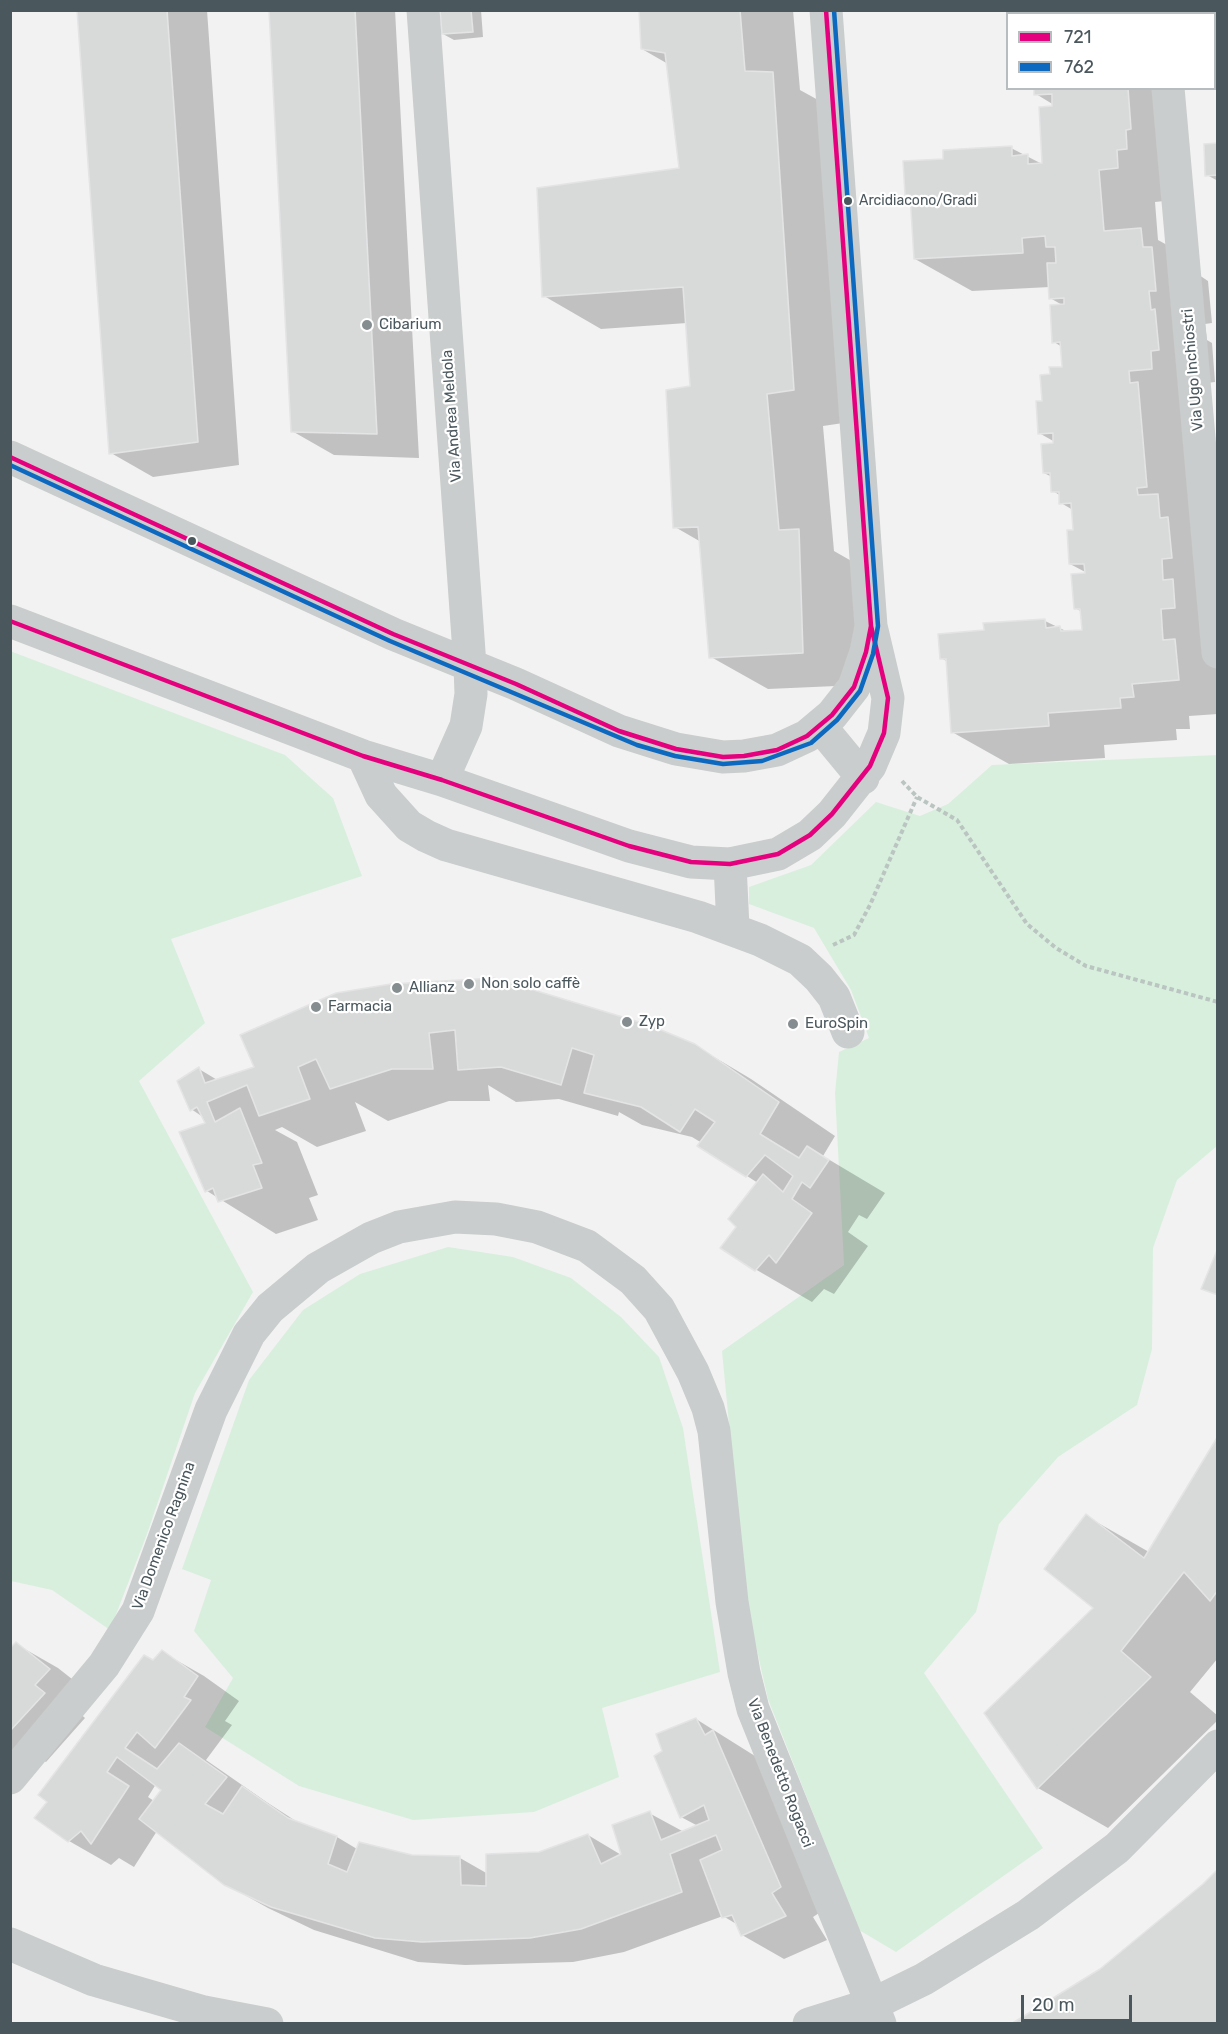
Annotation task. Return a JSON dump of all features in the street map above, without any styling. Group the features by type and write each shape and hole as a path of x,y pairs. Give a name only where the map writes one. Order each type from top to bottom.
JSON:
{"street":[{"name":"Via Andrea Meldola","path":"423,10 471,694 465,726 442,780"},
{"path":"10,621 363,756 442,780 629,846 691,862 730,864 778,854 801,842 827,819 870,766 884,733 888,698 871,626 826,10"},
{"name":"Via Ugo Inchiostri","path":"1168,90 1218,652"},
{"path":"10,457 393,634 639,738 700,753 723,757 761,754 792,744 820,726 843,703 854,687 866,652 871,626"},
{"path":"820,726 870,766"},
{"path":"363,756 381,795 402,819 426,836 446,845 733,928 800,960 834,997 848,1032"},
{"path":"730,864 733,928"},
{"name":"Via Domenico Ragnina","path":"10,1778 104,1665 138,1611 211,1410 249,1334 285,1293 318,1268 357,1244 399,1227 455,1217 517,1222 556,1232 576,1241 618,1267 659,1308 693,1372"},
{"name":"Via Benedetto Rogacci","path":"693,1372 708,1408 714,1431 733,1611 753,1708 877,2014"},
{"path":"809,2024 877,2014 1079,1879 1135,1831 1218,1746"},
{"path":"10,1944 94,1980 204,2012 267,2024"}],"path":[{"path":"870,766 957,820 1026,924 1056,948 1086,966 1218,1002"},
{"path":"800,960 854,935 870,905 917,797"}],"green space":[{"path":"10,651 285,755 333,798 362,876 171,939 205,1023 139,1081 253,1292 195,1393 147,1534 110,1630 52,1590 11,1581"},
{"path":"1217,755 1217,1146 1177,1180 1153,1248 1152,1349 1137,1405 1058,1457 999,1524 976,1612 924,1673 1043,1848 896,1952 859,1930 768,1699 746,1602 722,1351 844,1265 835,1093 839,1052 869,1038 851,990 814,928 749,904 749,887 811,865 876,802 920,816 948,804 992,765"},
{"path":"448,1247 513,1257 571,1278 621,1317 659,1357 683,1428 720,1672 602,1708 619,1777 534,1812 413,1820 299,1786 205,1727 233,1678 194,1631 211,1580 182,1569 249,1380 303,1310 360,1274"}],"building":[{"path":"77,10 167,10 198,442 109,454"},
{"path":"269,10 355,10 377,434 291,432"},
{"path":"440,10 471,10 473,32 442,34"},
{"path":"639,10 740,10 745,71 773,72 794,390 767,394 779,530 799,529 803,653 709,658 698,527 673,528 666,390 690,386 683,287 542,297 537,188 679,168 665,53 641,49"},
{"path":"1016,10 1111,10 1111,12 1016,12"},
{"path":"1034,90 1128,90 1131,129 1126,130 1127,149 1117,150 1118,168 1099,170 1104,231 1141,228 1143,247 1152,247 1156,291 1149,291 1151,310 1155,309 1159,350 1151,351 1152,369 1129,371 1130,383 1138,382 1147,487 1137,488 1138,495 1158,494 1160,518 1168,517 1172,558 1162,559 1163,580 1173,579 1175,608 1161,609 1163,640 1175,639 1179,680 1132,684 1134,697 1120,698 1121,708 1048,713 1049,726 951,733 946,659 940,659 938,634 984,630 983,623 1045,619 1046,628 1060,626 1061,631 1082,630 1080,609 1074,609 1071,574 1085,573 1084,564 1069,564 1067,530 1073,530 1071,503 1059,504 1059,492 1051,492 1050,473 1043,473 1041,444 1053,443 1053,433 1038,434 1036,401 1042,401 1040,375 1050,374 1049,367 1062,367 1060,342 1052,343 1050,305 1064,304 1064,298 1049,299 1047,263 1056,263 1055,247 1046,247 1045,236 1022,238 1023,253 914,259 910,195 905,195 903,161 943,159 943,150 1012,146 1012,156 1028,154 1028,164 1042,163 1039,107 1052,106 1052,94 1034,95"},
{"path":"1218,143 1218,175 1205,176 1204,144"},
{"path":"494,978 649,1025 695,1044 779,1102 760,1134 799,1158 807,1146 829,1160 810,1188 802,1182 792,1199 812,1213 776,1263 769,1255 755,1271 720,1248 736,1227 728,1219 763,1174 783,1192 793,1176 765,1155 746,1177 697,1146 715,1122 695,1109 680,1132 641,1107 584,1093 594,1055 572,1048 561,1085 501,1067 458,1070 455,1030 429,1033 433,1069 392,1069 330,1089 316,1059 298,1067 310,1099 259,1116 247,1085 207,1102 215,1122 240,1108 262,1163 253,1165 262,1188 218,1202 213,1188 205,1192 179,1132 205,1123 197,1107 190,1111 177,1081 199,1067 205,1083 254,1067 240,1035 336,993 391,984"},
{"path":"1218,1248 1218,1295 1201,1289"},
{"path":"1218,1436 1218,1590 1210,1601 1184,1572 1121,1651 1151,1677 1037,1789 984,1713 1093,1608 1044,1569 1086,1514 1144,1558"},
{"path":"16,1642 50,1669 35,1685 45,1693 10,1731 10,1648"},
{"path":"162,1650 198,1676 184,1697 191,1700 155,1748 137,1732 125,1748 157,1769 179,1743 227,1777 205,1804 223,1814 242,1786 288,1818 337,1836 328,1864 347,1872 359,1842 412,1855 460,1856 461,1885 486,1886 486,1854 539,1852 588,1834 601,1864 621,1854 612,1825 650,1811 661,1840 709,1820 704,1805 680,1818 654,1756 662,1751 656,1734 696,1718 705,1735 713,1730 781,1887 772,1893 786,1916 741,1936 732,1915 722,1918 700,1860 722,1850 716,1835 670,1854 682,1892 581,1929 530,1938 422,1942 375,1938 271,1907 224,1885 139,1819 161,1790 117,1757 107,1772 129,1786 91,1844 81,1831 68,1842 34,1818 47,1802 38,1795 144,1655 153,1660"},
{"path":"1218,1869 1218,2024 1011,2024 1100,1969"}],"transit line":[{"name":"721","path":"10,621 363,756 442,780 629,846 691,862 730,864 778,854 810,835 832,814 870,766 884,733 888,698 871,626 826,10"},
{"name":"762","path":"10,465 390,641 637,745 675,756 723,764 762,761 811,743 837,720 860,691 873,654 878,626 834,10"},
{"name":"721","path":"10,457 393,634 516,684 619,731 676,749 723,757 744,756 777,750 807,736 832,715 854,687 866,652 871,626"}],"place":[{"name":"Arcidiacono/Gradi","path":"848,201"},
{"name":"Cibarium","path":"367,325"},
{"name":"Non solo caffè","path":"469,984"},
{"name":"Allianz","path":"397,988"},
{"name":"Farmacia","path":"316,1007"},
{"name":"Zyp","path":"627,1022"},
{"name":"EuroSpin","path":"793,1024"}]}
